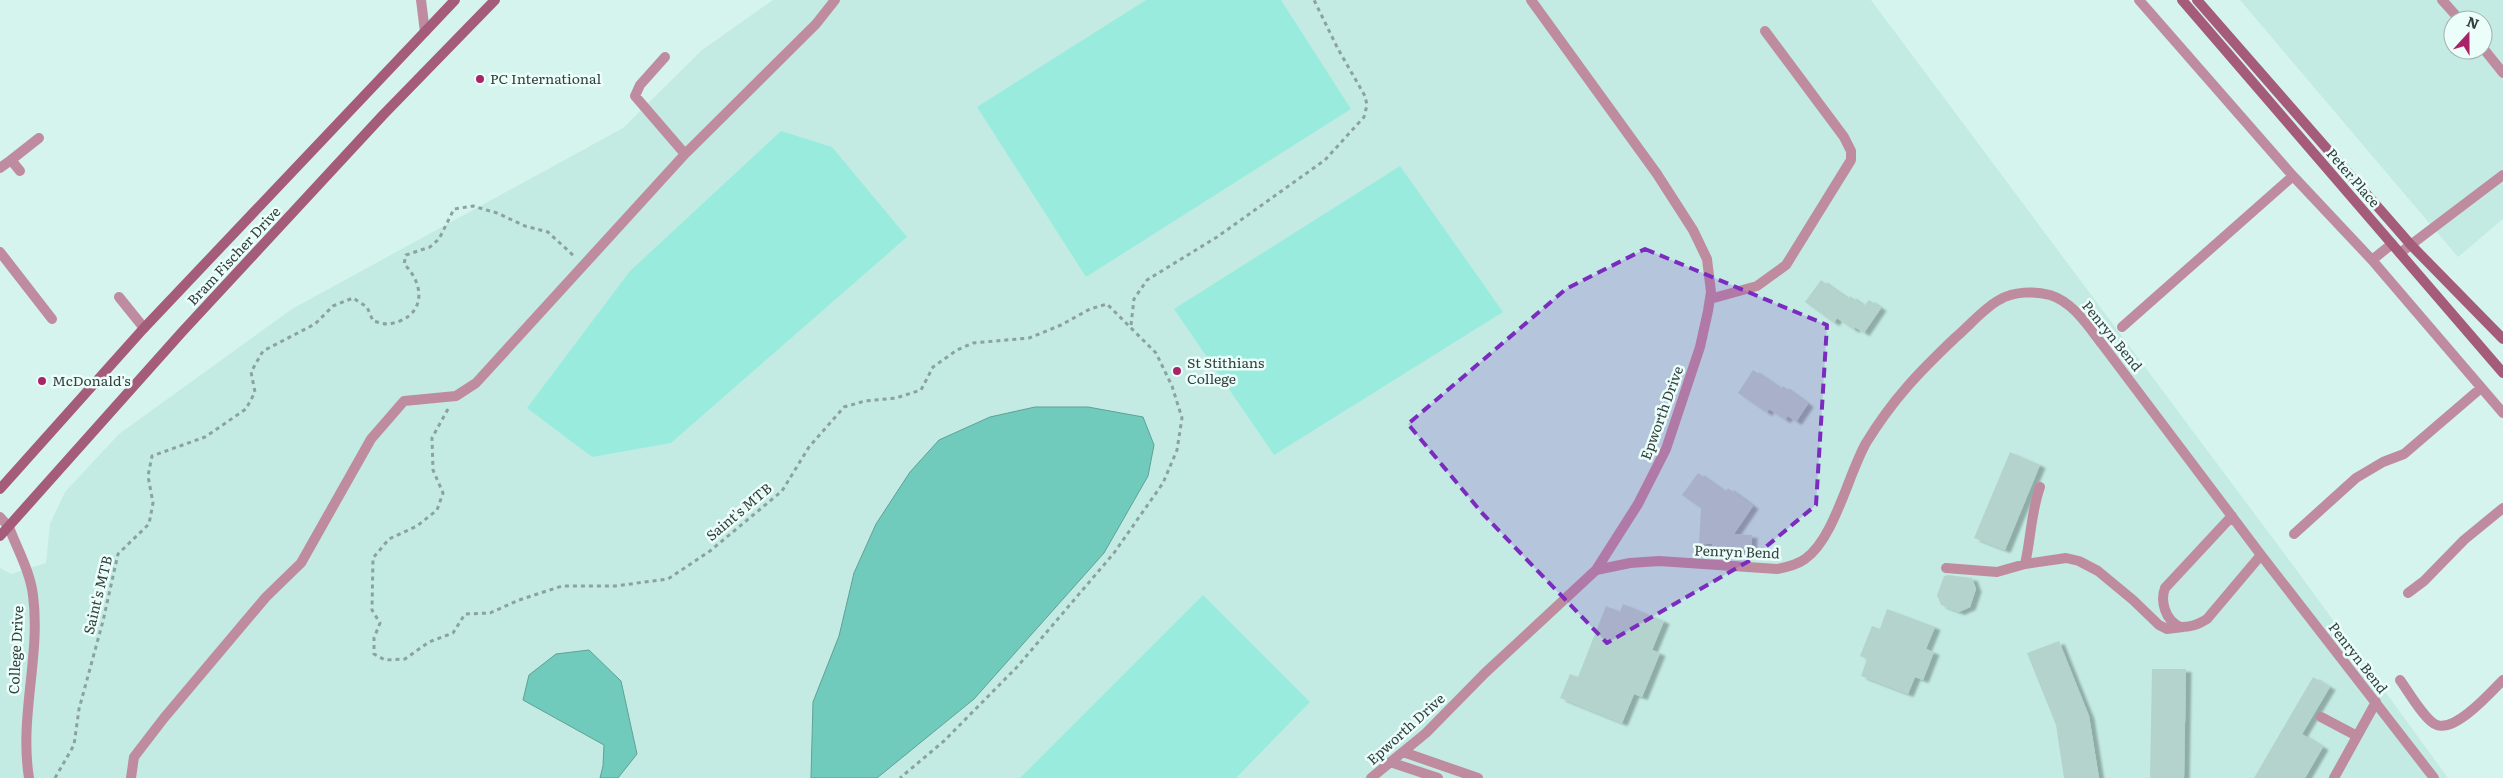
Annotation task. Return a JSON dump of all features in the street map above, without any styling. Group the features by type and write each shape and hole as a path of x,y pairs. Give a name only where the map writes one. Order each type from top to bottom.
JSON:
{"main road":[{"name":"Bram Fischer Drive","path":"0,489 144,328 455,0"},
{"name":"Bram Fischer Drive","path":"0,536 157,359 377,122 495,0"},
{"name":"Peter Place","path":"2182,0 2503,373"},
{"name":"Peter Place","path":"2197,0 2411,245 2503,339"}],"street":[{"path":"421,0 425,32"},
{"path":"131,778 134,757 164,718 266,597 301,563 371,439 404,401 456,396 476,383 685,154 816,24 835,0"},
{"name":"Epworth Drive","path":"1371,778 1404,752 1596,570 1638,504 1666,449 1700,347 1712,292 1707,259 1693,230 1656,174 1531,0"},
{"path":"2140,0 2293,176 2372,260 2503,413"},
{"path":"2442,0 2451,10"},
{"path":"1710,299 1752,289 1782,269 1851,160 1851,150 1844,137 1765,31"},
{"path":"665,57 640,85 635,96 685,154"},
{"path":"2493,60 2503,73"},
{"path":"0,168 39,138"},
{"path":"12,160 20,171"},
{"path":"2400,253 2503,175"},
{"path":"2122,327 2293,176"},
{"path":"2372,260 2392,244"},
{"path":"0,252 52,319"},
{"name":"Penryn Bend","path":"1596,570 1630,563 1659,561 1777,569 1796,565 1807,558 1819,545 1832,522 1848,479 1887,408 1911,380 1980,315 1999,300 2015,294 2034,292 2052,296 2077,313 2434,778"},
{"path":"119,297 144,328"},
{"path":"2482,318 2503,332"},
{"path":"2294,534 2356,478 2383,462 2404,454 2481,388"},
{"path":"2025,564 2030,539 2030,521 2040,487"},
{"path":"2408,593 2424,581 2464,540 2503,508"},
{"path":"2183,627 2176,626 2165,610 2162,596 2165,588 2232,516"},
{"path":"0,518 9,527"},
{"name":"College Drive","path":"9,527 24,564 33,595 33,645 25,738 29,778"},
{"path":"1946,568 1997,572 2025,564 2066,558 2079,561 2098,571 2159,625 2167,629 2196,626 2207,619 2261,555"},
{"path":"2400,680 2428,718 2436,725 2446,726 2479,704 2503,680"},
{"path":"2334,778 2376,702"},
{"path":"2321,717 2357,736"},
{"path":"1404,752 1478,778"},
{"path":"1390,762 1438,778"}],"path":[{"path":"1131,326 1134,299 1147,280 1217,237 1325,160 1364,117 1367,105 1365,96 1338,49 1314,0"},
{"name":"Saint's MTB","path":"55,778 61,771 74,745 79,709 101,630 118,554 149,524 153,503 148,476 152,456 205,437 246,409 255,392 251,372 263,351 315,324 333,306 353,298 367,307 373,322 390,324 407,318 418,306 420,289 414,273 404,264 406,256 430,247 439,239 454,209 473,206 498,213 525,226 548,232 583,264"},
{"name":"Saint's MTB","path":"456,396 432,438 433,470 443,493 437,510 417,526 389,539 373,558 372,610 380,623 374,638 374,654 385,660 405,658 429,642 452,633 465,614 490,613 519,600 562,586 615,586 668,579 710,552 782,491 809,447 844,407 865,401 896,398 921,390 933,367 957,350 973,343 1029,338 1061,325 1090,309 1107,304 1156,353 1172,386 1182,418 1177,450 1164,483 1114,553 1017,667 944,741 900,778"}],"highlighted area":[{"path":"1645,249 1827,325 1816,505 1749,561 1607,643 1482,513 1408,424 1566,289"}],"shaded area":[{"name":"St Stithians College","path":"773,0 1871,0 2298,572 2448,778 0,778 0,568 11,574 46,563 50,524 65,492 119,434 292,309 623,128 702,50"},
{"path":"1146,0 1281,0 1351,109 1086,277 977,107"},
{"path":"2240,0 2503,0 2503,219 2458,257"},
{"path":"781,131 832,147 907,237 671,443 592,457 527,408 630,271"},
{"path":"1400,166 1503,312 1274,455 1174,309"},
{"path":"1035,407 1088,407 1143,417 1154,445 1148,476 1104,553 974,699 877,778 811,778 813,702 839,636 854,573 876,524 910,472 939,440 990,417"},
{"path":"1203,595 1310,702 1236,778 1020,778"},
{"path":"589,650 621,681 637,754 618,778 600,778 603,766 604,745 523,700 529,675 556,654"}],"building":[{"path":"1821,280 1848,299 1850,296 1864,306 1869,300 1881,308 1864,333 1855,327 1854,330 1837,318 1834,323 1805,302"},
{"path":"1753,370 1781,389 1783,386 1808,404 1796,422 1788,416 1785,420 1769,409 1767,413 1738,393"},
{"path":"2010,452 2040,465 2005,550 1974,538"},
{"path":"1698,473 1725,492 1728,488 1753,506 1734,534 1752,535 1751,551 1712,549 1712,544 1699,543 1701,508 1682,495"},
{"path":"1944,576 1972,578 1976,589 1970,607 1959,612 1941,605 1937,595"},
{"path":"1623,604 1664,621 1652,650 1660,653 1642,697 1634,694 1622,723 1560,698 1570,674 1578,677 1606,606 1620,612"},
{"path":"1887,609 1935,627 1926,649 1934,652 1923,680 1915,677 1908,694 1861,676 1867,659 1860,656 1872,626 1880,629"},
{"path":"2059,641 2089,716 2099,778 2064,778 2056,725 2027,653"},
{"path":"2152,669 2186,669 2184,778 2150,778"},
{"path":"2313,677 2330,687 2302,734 2323,747 2305,778 2254,778"}],"place":[{"name":"PC International","path":"480,79"},
{"name":"St Stithians College","path":"1177,371"},
{"name":"McDonald's","path":"42,381"}]}
